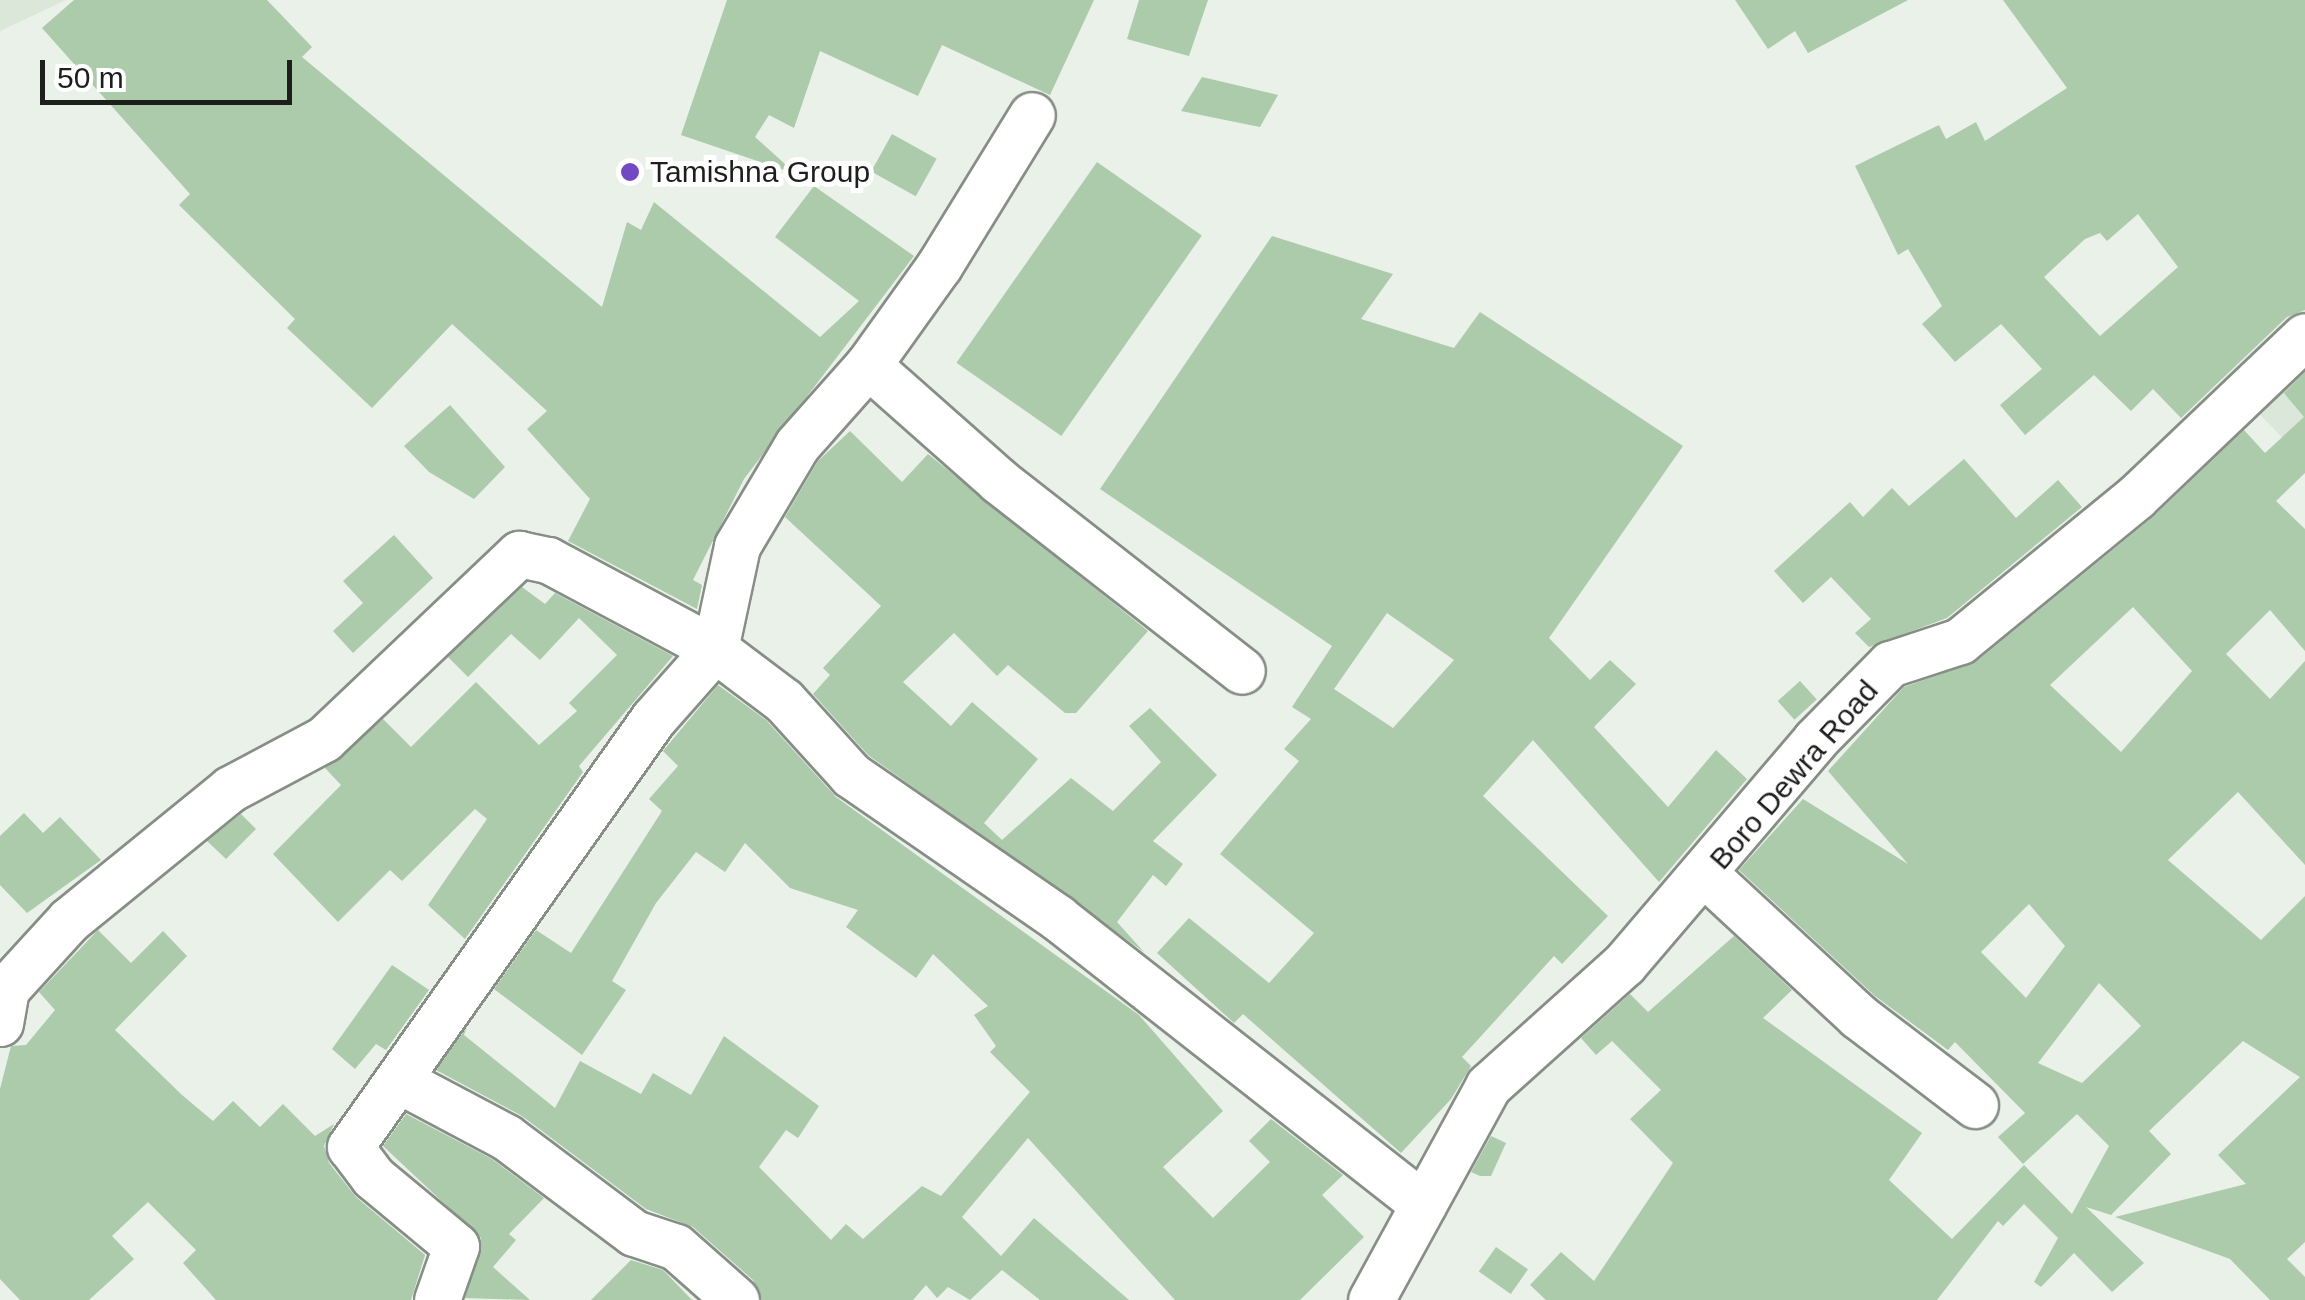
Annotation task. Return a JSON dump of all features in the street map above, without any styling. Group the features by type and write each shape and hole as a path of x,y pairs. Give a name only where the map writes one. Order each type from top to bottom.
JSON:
{"street":[{"path":"437,1300 456,1246 373,1177 350,1147 402,1082 653,718 714,649 737,546 797,445 868,366 1032,115"},
{"name":"Boro Dewra Road","path":"1371,1300 1488,1086 1624,964 1707,876 1815,740 1890,664 1960,641 2136,497 2305,336"},
{"path":"868,366 998,481 1242,672"},
{"path":"2,1001 69,920 230,789 324,740 519,554 548,560 714,649 784,702 852,776 1058,918 1423,1204"},
{"path":"1707,876 1858,1016 1975,1105"},
{"path":"402,1082 506,1137 634,1233 676,1247 736,1300"}],"shaded area":[{"path":"0,0 66,0 0,31"},
{"path":"2305,345 2305,461 2240,394"}],"building":[{"path":"74,0 267,0 312,47 302,57 602,307 627,222 641,230 654,202 820,337 859,301 775,237 814,186 914,256 744,479 693,580 702,585 697,609 568,541 590,499 527,429 547,411 452,324 372,408 287,328 295,319 179,205 190,194 42,28"},
{"path":"727,0 1094,0 1050,95 942,45 918,96 820,51 794,128 769,115 755,137 796,174 681,135"},
{"path":"1139,0 1208,0 1189,56 1127,39"},
{"path":"1735,0 1908,0 1808,53 1795,31 1768,49"},
{"path":"2003,0 2305,0 2305,310 2287,317 2181,418 2153,389 2131,411 2094,375 2025,435 2000,405 2042,369 2001,324 1955,362 1922,324 1942,306 1908,249 1898,255 1855,166 1939,125 1946,139 1976,122 1985,141 2067,88","holes":["2138,214 2178,267 2100,336 2044,277 2085,239 2100,233 2107,241"]},
{"path":"1202,77 1278,95 1260,127 1181,111"},
{"path":"892,134 937,159 916,196 871,172"},
{"path":"1097,162 1202,235 1061,436 956,363"},
{"path":"1272,236 1393,274 1361,319 1454,348 1480,312 1683,446 1549,638 1590,680 1610,660 1636,684 1594,727 1668,807 1716,750 1747,779 1659,882 1533,740 1483,796 1608,916 1562,964 1554,956 1462,1057 1471,1066 1451,1099 1401,1153 1243,1014 1234,1023 1157,953 1189,918 1269,983 1314,933 1220,854 1299,761 1284,749 1311,719 1292,707 1332,646 1100,489","holes":["1387,613 1454,660 1393,728 1334,689"]},
{"path":"2305,372 2305,473 2276,501 2305,529 2305,651 2270,610 2226,654 2270,699 2305,661 2305,865 2238,792 2168,860 2261,940 2305,896 2305,1242 2287,1259 2305,1277 2305,1300 2270,1300 2230,1259 2115,1217 2246,1184 2218,1155 2300,1077 2243,1041 2149,1131 2171,1154 2111,1215 2086,1207 2144,1263 2112,1292 2074,1253 2041,1287 2034,1282 2058,1238 2024,1204 2003,1226 1998,1221 1937,1300 1546,1300 1530,1285 1561,1252 1594,1281 1673,1163 1630,1119 1661,1090 1612,1041 1596,1055 1581,1038 1630,994 1648,1012 1734,936 1792,990 1763,1018 1922,1133 1889,1180 1952,1239 2024,1165 2072,1214 2109,1146 2077,1114 2023,1164 1998,1137 2025,1113 1955,1042 1948,1050 1875,996 1739,870 1803,799 1908,864 1828,771 1904,687 1977,661 2153,517 2244,430 2265,453 2304,417 2284,393","holes":["2133,607 2192,671 2121,752 2050,685","2029,904 2065,946 2026,998 1981,952","2099,983 2141,1026 2082,1083 2038,1063"]},
{"path":"450,405 505,467 474,499 429,472 404,446"},
{"path":"850,431 902,482 928,454 1148,631 1076,713 1065,713 1008,665 997,676 954,633 903,682 951,726 972,702 1038,759 984,823 1002,840 1071,778 1113,811 1161,762 1129,726 1150,708 1217,775 1153,841 1183,864 1166,886 1153,875 1117,922 1144,952 868,755 813,694 830,675 823,668 881,606 785,517 818,461"},
{"path":"1964,459 2016,518 2058,480 2082,507 1947,618 1869,647 1855,633 1871,619 1831,577 1803,603 1774,571 1850,502 1863,517 1892,488 1909,506"},
{"path":"394,535 433,578 353,653 333,631 363,603 343,581"},
{"path":"522,587 545,604 555,593 673,656 579,766 583,772 465,939 428,905 487,819 475,809 402,881 390,870 338,922 273,854 341,785 325,768 383,719 411,747 476,682 539,745 577,711 569,703 617,655 579,618 540,660 511,634 468,677 448,657"},
{"path":"1800,681 1817,700 1794,720 1778,701"},
{"path":"718,685 766,720 836,797 1139,1015 1223,1111 1163,1167 1213,1218 1270,1162 1249,1141 1271,1119 1343,1175 1322,1195 1364,1237 1300,1300 1175,1300 1028,1138 962,1217 1001,1256 1034,1218 1129,1300 1040,1300 1002,1270 970,1300 948,1287 937,1298 926,1285 913,1300 762,1300 753,1280 693,1227 646,1209 522,1116 436,1070 467,1027 464,1035 555,1108 580,1061 641,1094 653,1073 691,1095 724,1036 819,1106 798,1138 786,1130 759,1167 831,1240 846,1224 863,1239 922,1186 941,1196 1030,1092 990,1052 996,1046 974,1015 988,1006 933,954 916,978 846,927 858,910 790,888 745,843 725,872 696,852 656,903 612,981 626,990 582,1055 494,989 536,930 571,953 662,811 649,799 678,766 663,751"},
{"path":"24,813 43,833 60,817 101,860 27,913 0,885 0,836"},
{"path":"241,814 256,829 226,859 207,841"},
{"path":"98,930 131,963 163,931 187,956 115,1030 213,1121 233,1101 260,1127 283,1104 315,1136 334,1124 324,1146 329,1163 356,1197 425,1255 411,1300 216,1300 183,1263 196,1250 148,1202 112,1236 134,1259 89,1300 20,1300 0,1279 0,1089 11,1046 26,1045 55,1010 39,992"},
{"path":"392,965 429,990 386,1050 376,1044 355,1069 332,1049"},
{"path":"406,1114 492,1159 544,1198 509,1234 516,1240 493,1267 530,1300 465,1298 481,1238 383,1146"},
{"path":"1491,1136 1506,1143 1491,1176 1480,1176 1471,1172"},
{"path":"1496,1247 1528,1269 1511,1294 1479,1272"},
{"path":"631,1260 663,1270 692,1300 591,1300"}],"place":[{"name":"Tamishna Group","path":"630,172"}]}
